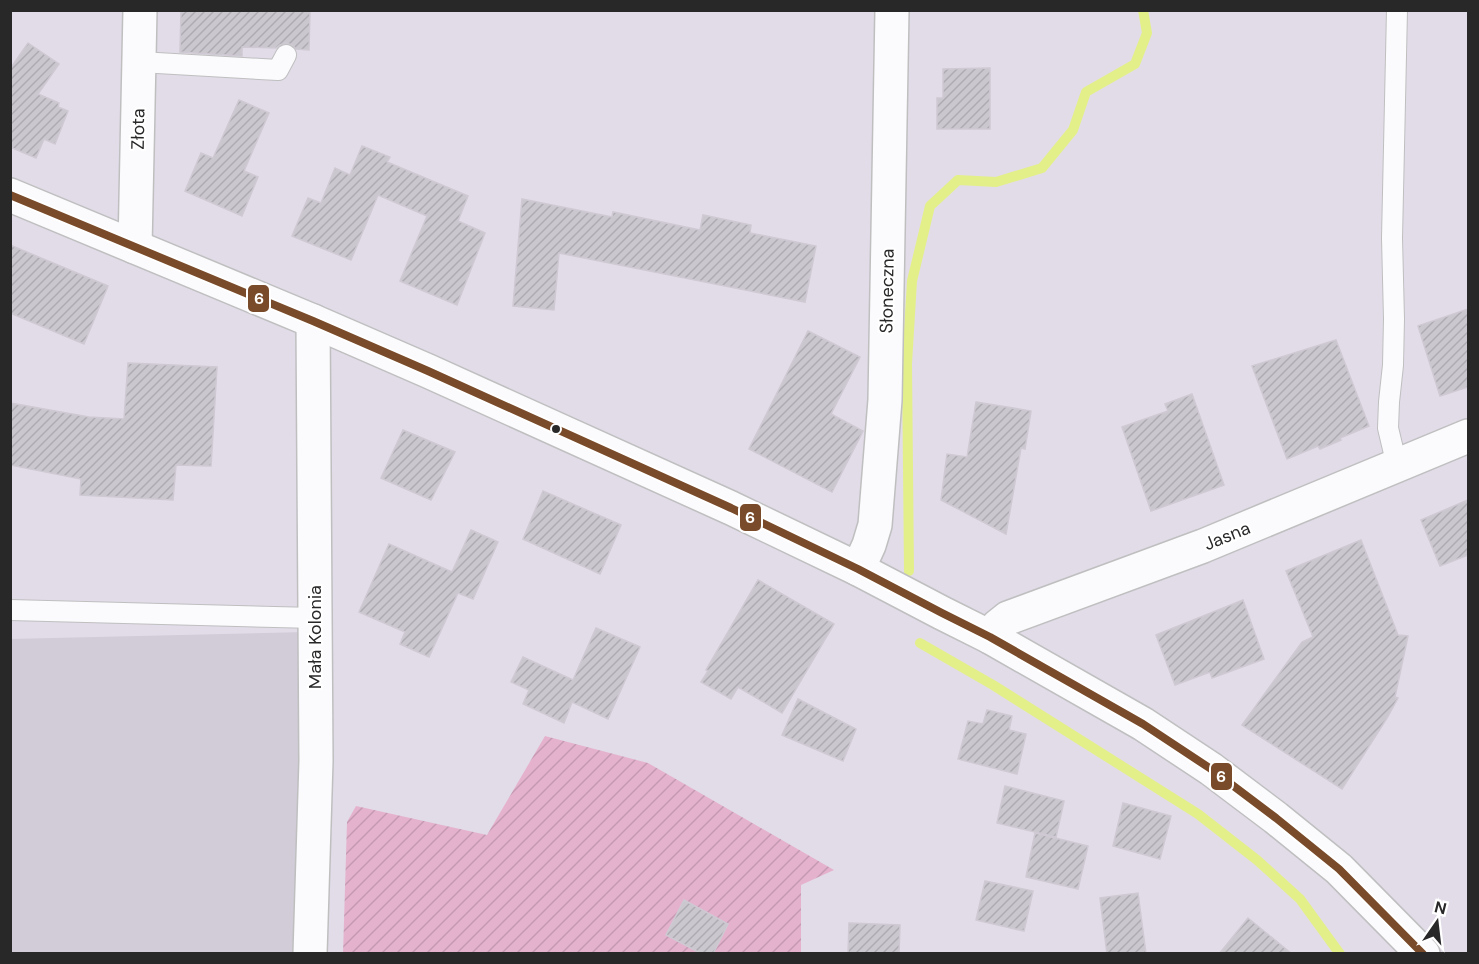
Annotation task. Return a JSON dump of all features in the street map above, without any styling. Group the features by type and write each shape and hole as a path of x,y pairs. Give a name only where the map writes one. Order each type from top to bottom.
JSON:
{"street":[{"name":"Złota","path":"135,247 140,10"},
{"name":"Słoneczna","path":"858,569 875,525 885,400 892,10"},
{"path":"10,195 429,371 740,512 990,637 1143,724 1211,769 1339,868 1423,954"},
{"name":"Mała Kolonia","path":"310,954 316,761 313,321"},
{"name":"Jasna","path":"990,637 1008,618 1203,546 1468,436"}],"lane":[{"path":"1397,10 1392,238 1394,319 1388,428 1397,466"},
{"path":"140,63 278,70 286,55"},
{"path":"10,610 315,618"}],"shaded area":[{"path":"305,632 294,953 11,953 10,639"},
{"path":"545,736 648,763 834,870 801,885 801,953 343,954 347,822 356,806 487,835"}],"building":[{"path":"181,10 310,10 309,50 296,49 286,43 276,48 242,47 242,56 180,52"},
{"path":"28,43 59,64 38,94 59,103 58,107 68,111 55,144 44,139 36,158 10,147 10,69"},
{"path":"990,68 990,129 937,129 937,98 943,98 943,69"},
{"path":"239,100 269,113 244,171 258,177 242,216 185,191 201,153 213,158"},
{"path":"362,146 390,157 387,162 468,196 458,221 485,233 457,305 400,281 427,216 378,195 351,260 292,236 308,198 321,203 335,168 350,175"},
{"path":"522,199 612,217 613,212 700,230 703,215 751,225 750,233 816,246 805,302 559,253 554,310 513,306"},
{"path":"10,245 108,286 84,344 10,313"},
{"path":"1468,309 1468,387 1440,396 1418,326"},
{"path":"808,331 860,357 831,414 863,431 832,492 749,449"},
{"path":"1336,340 1369,426 1320,449 1318,446 1287,459 1252,366"},
{"path":"128,363 217,367 211,466 176,465 173,500 80,495 81,479 10,465 10,403 89,417 124,419"},
{"path":"1192,394 1224,485 1151,511 1122,427 1168,411 1165,404"},
{"path":"976,402 1031,411 1025,449 1021,448 1006,534 941,500 947,454 967,457"},
{"path":"403,430 455,452 431,500 381,478"},
{"path":"543,491 621,525 600,574 523,539"},
{"path":"1468,500 1468,555 1440,566 1421,520"},
{"path":"471,530 498,542 473,599 458,593 429,657 400,644 405,632 359,612 389,544 452,572"},
{"path":"1361,540 1398,635 1408,636 1395,697 1398,698 1342,789 1242,725 1302,642 1313,637 1286,571"},
{"path":"758,580 834,624 782,713 738,687 731,699 701,682"},
{"path":"1243,600 1264,659 1212,678 1210,672 1175,685 1156,635"},
{"path":"596,628 640,647 608,719 572,702 564,723 523,704 529,690 511,682 523,657 573,680"},
{"path":"798,699 856,729 843,761 782,735"},
{"path":"987,710 1012,716 1009,730 1026,734 1017,774 958,759 968,721 983,724"},
{"path":"1005,786 1064,801 1056,837 997,823"},
{"path":"1123,803 1171,816 1160,859 1113,846"},
{"path":"1035,833 1088,846 1078,889 1026,877"},
{"path":"985,881 1033,891 1024,931 976,920"},
{"path":"1138,893 1146,954 1107,954 1100,898"},
{"path":"684,900 728,924 713,954 702,954 666,935"},
{"path":"1248,918 1292,954 1219,954"},
{"path":"849,923 900,925 899,954 848,954"}],"waterway":[{"path":"909,571 907,364 912,281 930,206 958,180 996,182 1042,168 1073,130 1086,92 1135,64 1147,33 1143,10"},
{"path":"920,643 993,685 1198,814 1257,860 1300,899 1340,954"}],"transit line":[{"name":"6","path":"10,195 428,371 731,508 858,569 990,637 1143,724 1211,769 1339,869 1423,954"}]}
